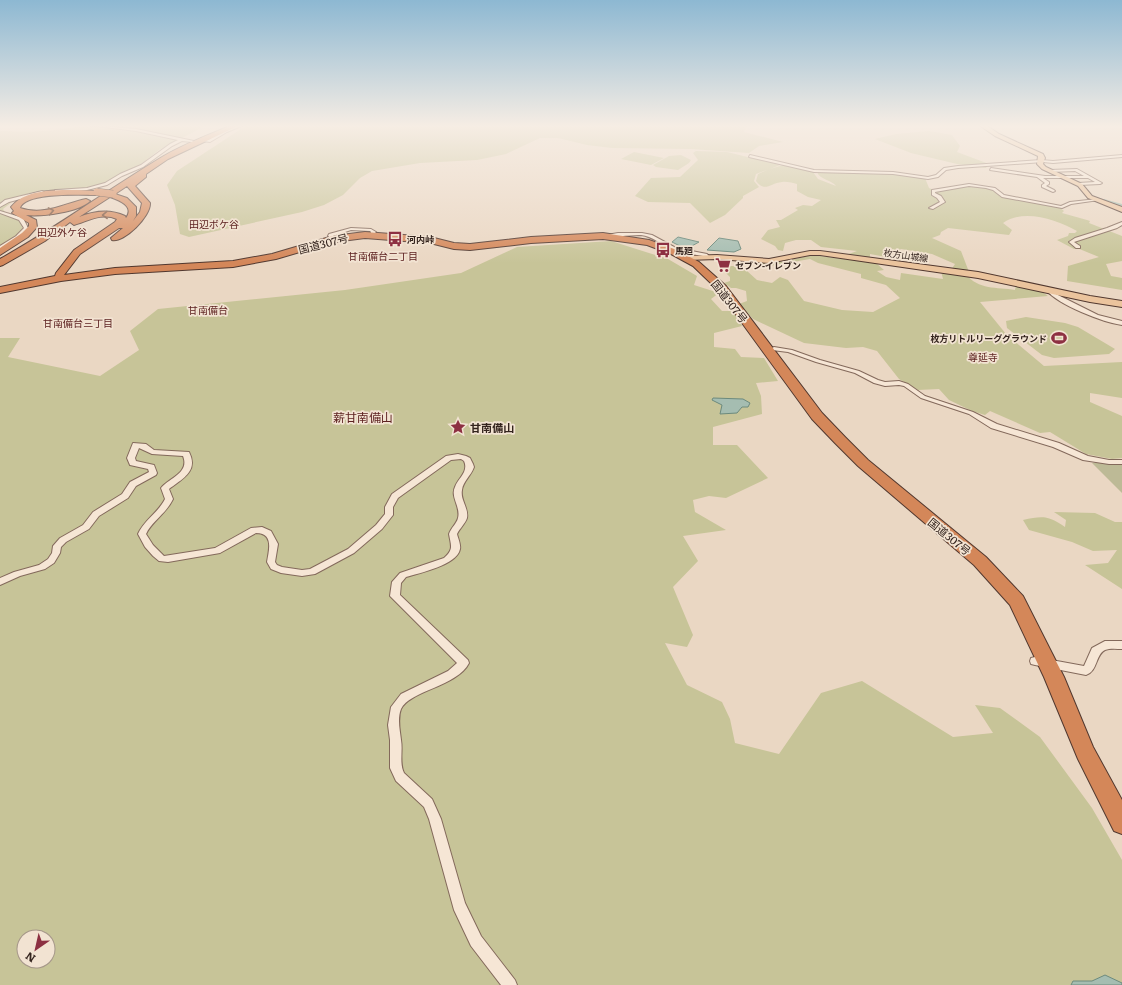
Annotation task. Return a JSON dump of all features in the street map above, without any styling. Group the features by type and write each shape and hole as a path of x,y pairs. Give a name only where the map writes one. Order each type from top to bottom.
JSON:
{"highway":[{"path":"61,278 76,259 127,222 132,216 134,210 130,203 124,199 112,195 97,192 65,192 39,196 20,202 15,207 20,211 32,213 72,206 90,199 141,171"},
{"path":"0,256 143,171"},
{"path":"0,263 48,236 80,212 144,171"},
{"path":"76,259 100,247 122,233 142,217 146,204 135,193 131,186 147,171"},
{"path":"0,252 25,235 33,227 33,222 11,210 14,203 32,196 51,193 97,192"},
{"path":"27,248 55,237 71,224 80,219 104,214 116,215 122,218 119,224 77,252 76,259"},
{"name":"国道307号","path":"0,290 61,278 116,271 233,264 273,257 333,239 372,235 430,240 454,246 470,247 531,240 603,236 649,243 686,258 711,276 722,288 817,416 863,462 980,561 1017,601 1041,663 1122,823"}],"main road":[{"path":"1050,171 1079,184 1086,194 1097,200 1122,210"},
{"name":"枚方山城線","path":"686,258 707,257 769,261 810,253 820,253 978,275 1122,304"}],"street":[{"path":"0,206 6,201 40,192 88,189 102,186 132,171"},
{"path":"814,171 893,172 928,178 938,176 943,171"},
{"path":"1009,171 1037,176 1088,177"},
{"path":"1078,171 1100,183 1079,184"},
{"path":"1037,176 1048,183 1043,186 1053,191"},
{"path":"931,208 943,202 939,197 933,194 933,190 969,185 991,188 1003,196 1062,207 1070,203 1097,200"},
{"path":"0,212 21,219 26,228 18,237 0,248"},
{"path":"1078,247 1071,242 1078,238 1097,234 1122,223"},
{"path":"603,236 618,234 642,234 650,236 675,249 705,255 707,257"},
{"path":"1049,290 1054,295 1097,317 1111,322 1122,323"},
{"path":"774,349 781,348 818,361 857,372 876,382 885,384 899,383 906,385 923,398 971,413 994,426 1056,445 1086,458 1109,462 1122,462"},
{"path":"0,582 17,574 42,567 51,561 56,553 57,546 63,540 86,527 96,514 125,496 133,484 153,473 151,468 133,463 131,458 136,445 143,446 152,452 186,454 188,457 188,467 185,473 165,488 169,499 166,507 144,527 142,534 145,542 156,555 162,559 168,559 217,551 254,530 262,530 268,533 274,544 271,562 274,567 302,573 312,572 351,551 379,527 389,515 388,507 391,500 404,489 449,458 455,456 467,460 469,468 466,477 458,488 458,496 464,513 452,534 456,549 453,555 447,560 403,575 397,582 396,596 464,663 452,674 406,697 396,707 393,725 396,740 396,768 400,777 428,803 436,819 459,906 476,941 510,985"},
{"path":"1041,663 1086,671 1090,666 1096,652 1105,645 1122,645"}],"shaded area":[{"path":"0,171 128,171 100,185 89,188 45,192 12,202 3,209 9,215 22,223 22,232 0,246"},
{"path":"177,171 372,171 360,178 343,195 324,205 302,212 189,237 180,234 175,205 167,185"},
{"path":"686,171 764,171 756,174 754,181 759,187 743,196 743,198 725,215 710,223 690,203 648,202 635,196 651,178 680,177"},
{"path":"765,171 809,171 813,172 818,179 836,186 832,182 821,177 817,172 890,173 925,178 929,188 936,191 968,186 986,188 992,189 1002,197 1059,207 1064,211 1062,213 1090,221 1089,223 1122,236 1122,261 1106,264 1111,276 1122,278 1122,290 1067,281 1068,266 1099,257 1077,248 1074,249 1057,240 1068,236 1069,233 1075,233 1077,231 1060,223 1040,217 1021,216 1003,223 1012,230 1009,235 948,228 941,232 940,235 932,238 961,251 969,272 951,270 955,264 932,254 901,249 886,257 870,254 870,259 846,255 857,251 821,247 811,240 796,240 785,243 783,251 778,250 775,246 761,239 768,230 780,227 776,220 781,220 798,210 795,208 803,205 812,206 821,200 808,197 797,191 797,184 784,182 765,187 759,185 756,181 758,174"},
{"path":"678,237 699,242 690,247 687,246 684,248 672,242"},
{"path":"719,238 738,241 741,249 734,252 707,250"},
{"path":"611,241 668,259 697,276 694,285 719,293 711,299 722,311 734,311 742,326 714,333 714,347 735,349 741,357 764,358 778,381 756,383 761,396 762,414 713,427 713,445 737,445 768,478 726,498 709,496 693,500 695,512 726,530 683,536 698,561 673,587 693,635 687,647 665,643 687,685 722,702 730,719 735,743 779,754 821,693 862,681 953,737 993,733 975,705 1000,708 1040,737 1092,808 1122,860 1122,985 0,985 0,338 20,338 8,357 100,376 139,350 130,331 158,309 345,290 461,273 517,247"},
{"path":"812,255 876,263 884,270 877,271 886,277 900,280 901,273 943,279 941,271 966,274 976,283 988,287 1015,290 1016,285 1038,289 1048,296 980,302 1006,334 1044,366 1122,362 1122,398 1090,393 1090,402 1122,416 1122,458 1112,459 1086,454 1050,432 1040,433 990,411 985,415 972,411 949,400 939,389 918,390 899,379 877,351 863,347 846,348 804,343 753,319 739,304 747,301 746,291 731,288 724,283 730,281 730,277 724,271 725,266 733,266 747,271 757,280 772,283 780,277 788,280 804,301 842,310 873,312 900,298 886,285 861,278 861,274 818,263 810,259 763,267 759,262 782,262"},
{"name":"枚方リトルリーググラウンド","path":"1026,317 1065,323 1078,327 1115,349 1109,354 1054,358 1042,355 1007,328 1006,321"},
{"path":"713,398 743,399 750,403 748,407 742,407 737,413 720,414 722,405 712,400"},
{"path":"1122,461 1122,493 1092,463"},
{"path":"1054,512 1095,513 1115,522 1122,522 1122,589 1085,565 1108,563 1117,550 1093,551 1072,542 1029,530 1023,520 1040,517 1049,518 1065,527 1066,520"},
{"path":"1105,975 1122,983 1122,985 1071,985 1073,981 1092,981"}],"waterway":[{"path":"1104,201 1122,206"}],"place":[{"name":"河内峠","path":"395,239"},
{"name":"馬廻","path":"663,250"},
{"name":"セブン-イレブン","path":"723,265"},
{"name":"枚方リトルリーググラウンド","path":"1059,338"},
{"name":"甘南備山","path":"458,427"}],"district":[{"name":"田辺ボケ谷","path":"214,223"},
{"name":"田辺外ケ谷","path":"62,231"},
{"name":"甘南備台二丁目","path":"383,255"},
{"name":"甘南備台","path":"208,309"},
{"name":"甘南備台三丁目","path":"78,322"},
{"name":"尊延寺","path":"983,356"},
{"name":"薪甘南備山","path":"363,417"}]}
